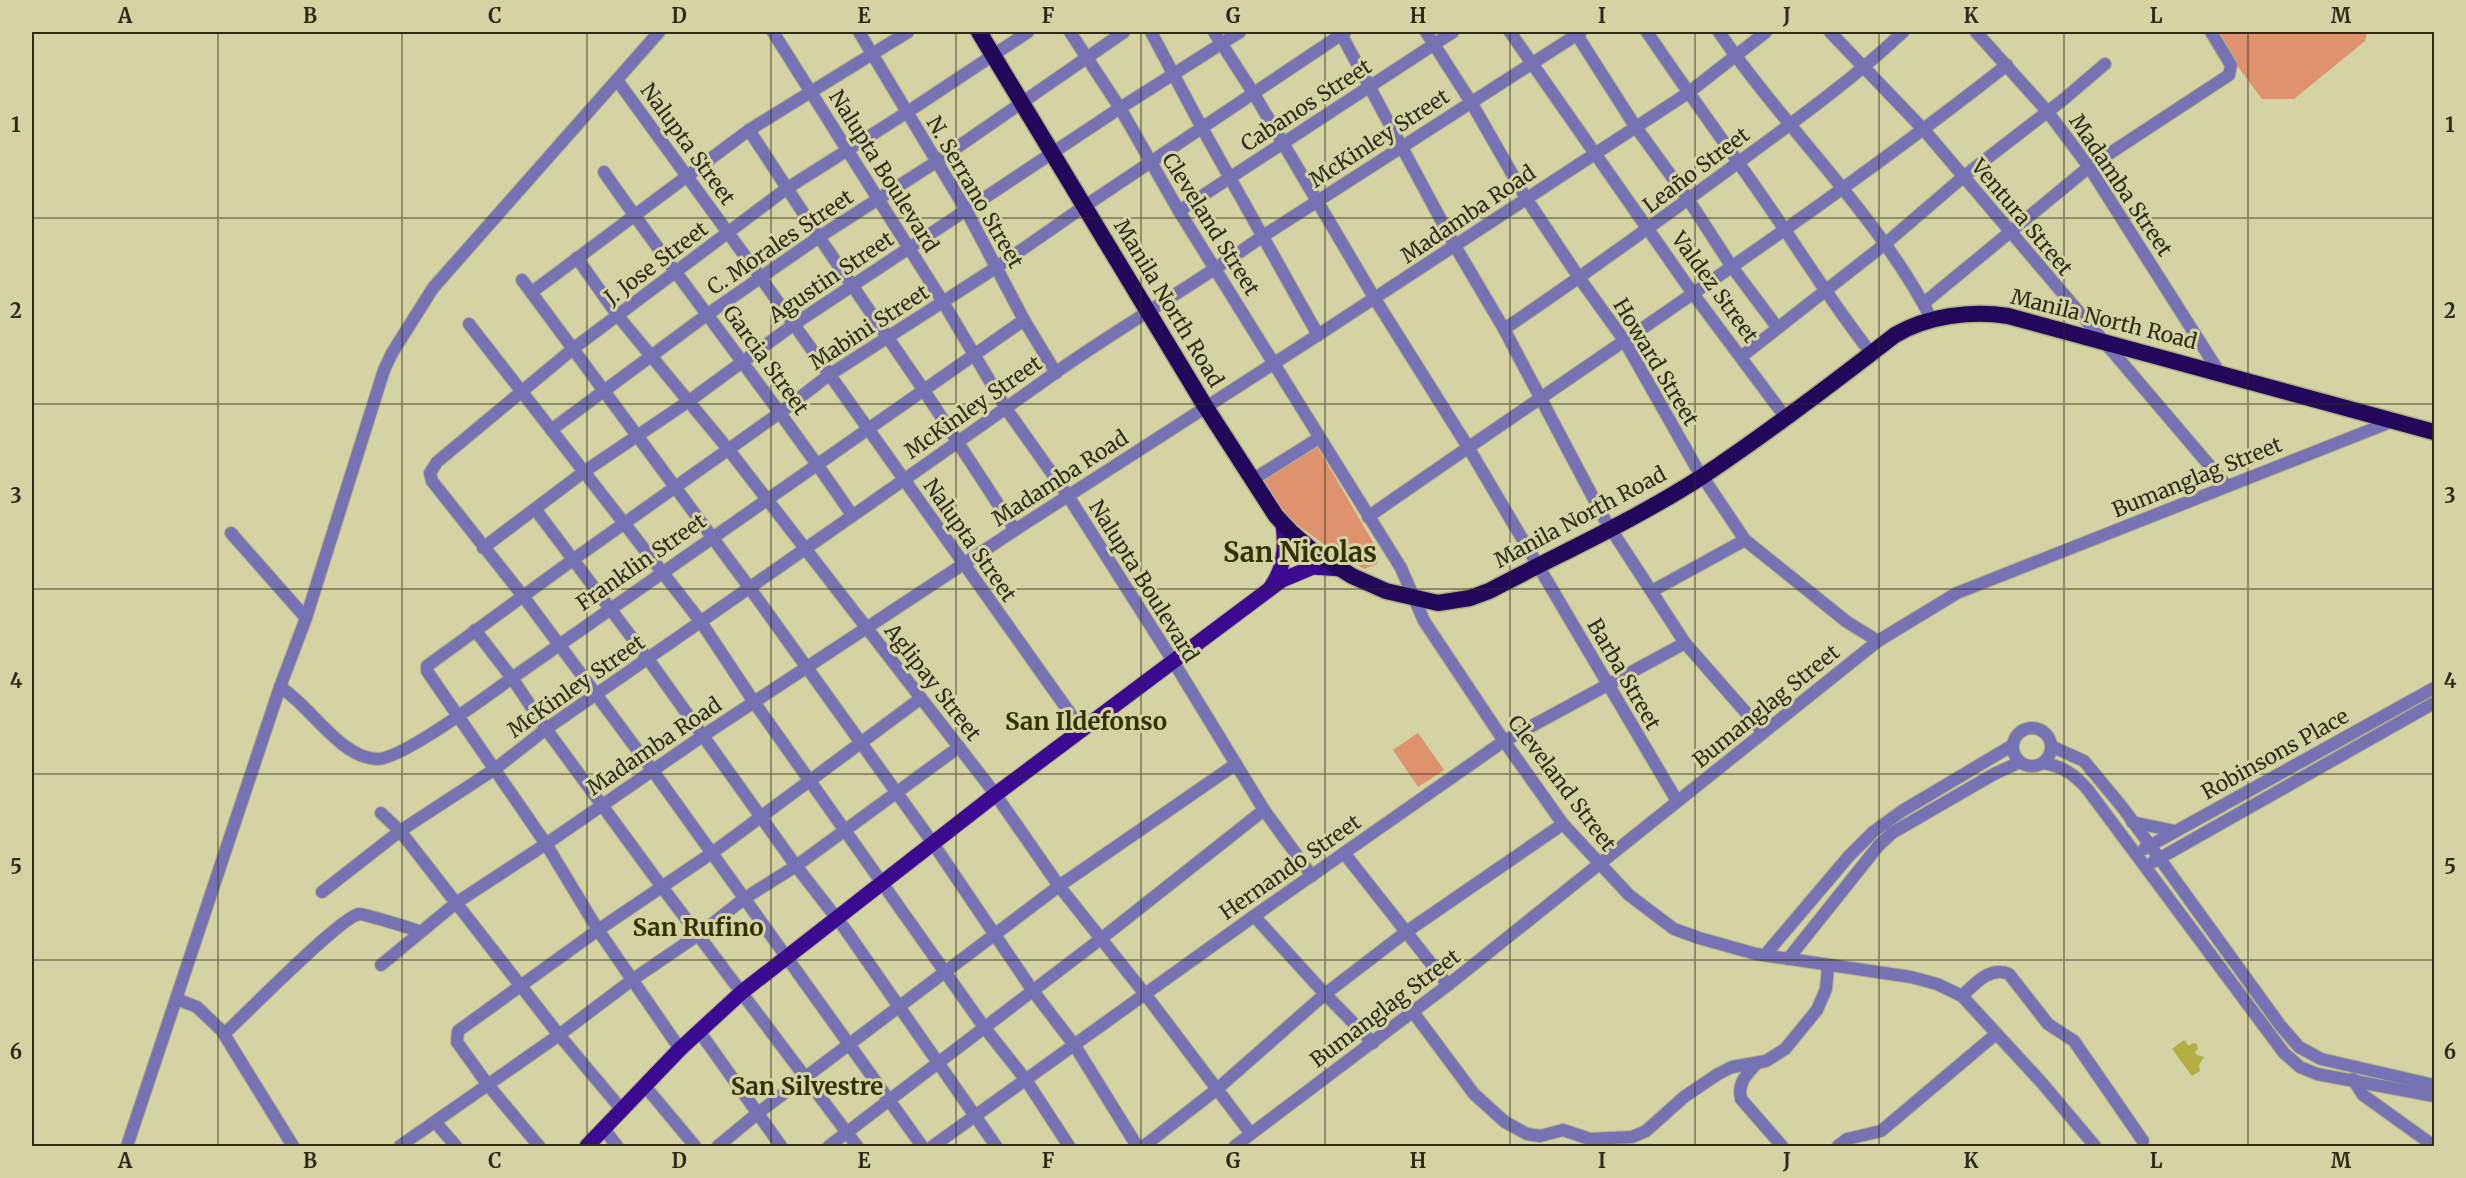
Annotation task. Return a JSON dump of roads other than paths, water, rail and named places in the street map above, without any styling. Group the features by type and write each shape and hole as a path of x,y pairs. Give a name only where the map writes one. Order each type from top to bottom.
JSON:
{"highway":[{"name":"Manila North Road","path":"979,32 1205,406 1283,525 1313,551 1353,576 1386,591 1438,603 1470,598 1490,591 1611,529 1702,476 1786,418 1910,326 1932,320 1996,314 2061,329 2434,432"}],"main road":[{"path":"1269,589 1280,572 1282,563 1285,540 1283,525"},
{"path":"587,1146 680,1049 742,992 996,794 1289,576 1313,567 1343,569"}],"street":[{"path":"127,1146 280,687 306,618 384,370 392,352 434,288 660,32"},
{"name":"Nalupta Boulevard","path":"773,32 943,302 1007,410 1068,496 1264,810 1312,876"},
{"name":"N. Serrano Street","path":"858,32 966,210 1024,320 1056,373"},
{"path":"532,292 749,130 872,52 908,32"},
{"name":"J. Jose Street","path":"483,549 432,481 430,473 437,462 574,348 786,189 1028,32"},
{"name":"Cleveland Street","path":"1070,32 1120,108 1215,270 1401,568 1424,621 1563,824 1599,865 1629,895 1674,929 1765,955 1911,977 1937,984 1962,996"},
{"name":"C. Morales Street","path":"551,430 708,314 819,237 936,162 1124,32"},
{"path":"1151,32 1318,335"},
{"name":"Barba Street","path":"1214,32 1318,200 1375,299 1468,447 1677,801"},
{"name":"Agustin Street","path":"483,549 585,471 689,401 793,326 1120,108 1240,32"},
{"path":"1342,32 1455,246 1504,329 1611,529 1685,643 1764,732"},
{"name":"Mabini Street","path":"459,716 427,671 430,663 781,412 829,375 997,267 1342,32"},
{"name":"Howard Street","path":"1426,32 1471,102 1526,198 1624,340 1702,476 1745,540 1847,622 1878,641"},
{"name":"Cabanos Street","path":"1179,211 1454,32"},
{"name":"Valdez Street","path":"1510,32 1694,295 1786,418"},
{"path":"1577,32 1635,126 1688,199 1732,267 1777,327"},
{"name":"McKinley Street","path":"322,892 400,831 495,769 546,729 903,479 1007,410 1056,373 1577,32"},
{"path":"1647,32 1824,291 1871,353"},
{"path":"1719,32 1789,125 1885,244 1932,320"},
{"name":"Madamba Road","path":"381,965 456,903 704,735 1688,93 1766,32"},
{"name":"Ventura Street","path":"1830,32 1924,130 2227,486"},
{"name":"Leaño Street","path":"1504,329 1580,279 1737,164 1864,68 1903,32"},
{"name":"Madamba Street","path":"1976,32 2047,111 2090,167 2219,372"},
{"path":"1923,303 2090,167 2229,75 2231,65 2211,32"},
{"path":"1741,357 1885,244 1964,177 2105,64"},
{"path":"1368,517 1624,340 1694,295 1924,130 2007,65"},
{"name":"Nalupta Street","path":"617,80 762,278 793,326 1082,730"},
{"path":"749,130 786,189 923,389 1015,530"},
{"name":"Garcia Street","path":"604,172 741,362 781,412 852,515"},
{"name":"Aglipay Street","path":"577,258 618,316 766,497 920,699 996,794 1059,886 1145,994 1251,1134"},
{"path":"522,280 749,587 934,844 1033,991 1075,1046 1137,1146"},
{"name":"Franklin Street","path":"280,687 296,698 340,742 368,758 383,758 395,753 459,716 766,497 1024,320"},
{"path":"469,324 700,622 984,1027 1026,1080 1069,1146"},
{"name":"Bumanglag Street","path":"1235,1146 1448,985 1878,641 1957,593 2393,421"},
{"path":"1252,480 1319,438"},
{"path":"535,509 704,735 796,866 837,919 996,1146"},
{"path":"231,533 306,618"},
{"path":"1652,591 1745,540"},
{"path":"483,549 559,643 746,898 786,958 922,1146"},
{"path":"475,630 662,887 857,1146"},
{"name":"Hernando Street","path":"933,1146 1254,916 1504,741 1685,643"},
{"name":"Robinsons Place","path":"2135,855 2434,688"},
{"path":"539,1146 488,1085 457,1042 456,1035 464,1025 811,782 859,742 920,699"},
{"name":"Robinsons Place","path":"2145,868 2178,846 2434,703"},
{"path":"459,716 546,844 598,930 680,1049"},
{"path":"2032,728 2046,734 2051,746 2048,759 2035,766 2027,766 2020,762 2014,754 2013,745 2016,736 2023,730 2032,728"},
{"path":"1765,955 1849,856 1873,832 1902,811 2013,745"},
{"path":"2051,746 2084,761 2224,945 2280,1025 2299,1047 2321,1059 2434,1086"},
{"path":"400,1146 559,1035 746,898 796,866 959,747"},
{"path":"1788,958 1874,851 1892,833 1994,774 2020,762"},
{"path":"2043,763 2069,771 2080,781 2284,1053 2300,1067 2316,1074 2434,1096"},
{"path":"718,1146 758,1113 1059,886 1236,764"},
{"path":"829,1146 1101,939 1264,810"},
{"path":"381,813 400,831 559,1035 622,1110"},
{"path":"2132,822 2175,831"},
{"path":"1144,1146 1216,1090 1324,994 1406,932 1563,824"},
{"path":"2174,878 2173,866 2178,846"},
{"path":"1344,853 1448,985"},
{"path":"224,1034 306,956 357,914 371,916 420,933"},
{"path":"1254,916 1324,994 1373,1043"},
{"path":"2212,955 2224,945"},
{"path":"1413,1012 1474,1094 1505,1122 1527,1134 1540,1137 1563,1130 1590,1139 1638,1135 1684,1097 1718,1074 1732,1067 1757,1063 1785,1049 1817,1010 1826,989 1828,966"},
{"path":"2095,1146 2042,1083 1962,996 1983,977 1996,972 2009,974 2048,1024 2074,1041 2143,1141"},
{"path":"176,999 197,1007 224,1034 293,1146"},
{"path":"699,1031 781,1146"},
{"path":"1838,1146 1847,1139 1881,1131 1996,1034"},
{"path":"1757,1063 1741,1084 1739,1091 1741,1099 1782,1146"},
{"path":"2353,1066 2353,1081 2363,1095 2434,1146"},
{"path":"644,1085 695,1146"},
{"path":"435,1122 456,1146"},
{"path":"604,1129 617,1146"}],"district":[{"name":"San Nicolas","path":"1300,552"},
{"name":"San Ildefonso","path":"1086,721"},
{"name":"San Rufino","path":"698,927"},
{"name":"San Silvestre","path":"807,1086"}]}
